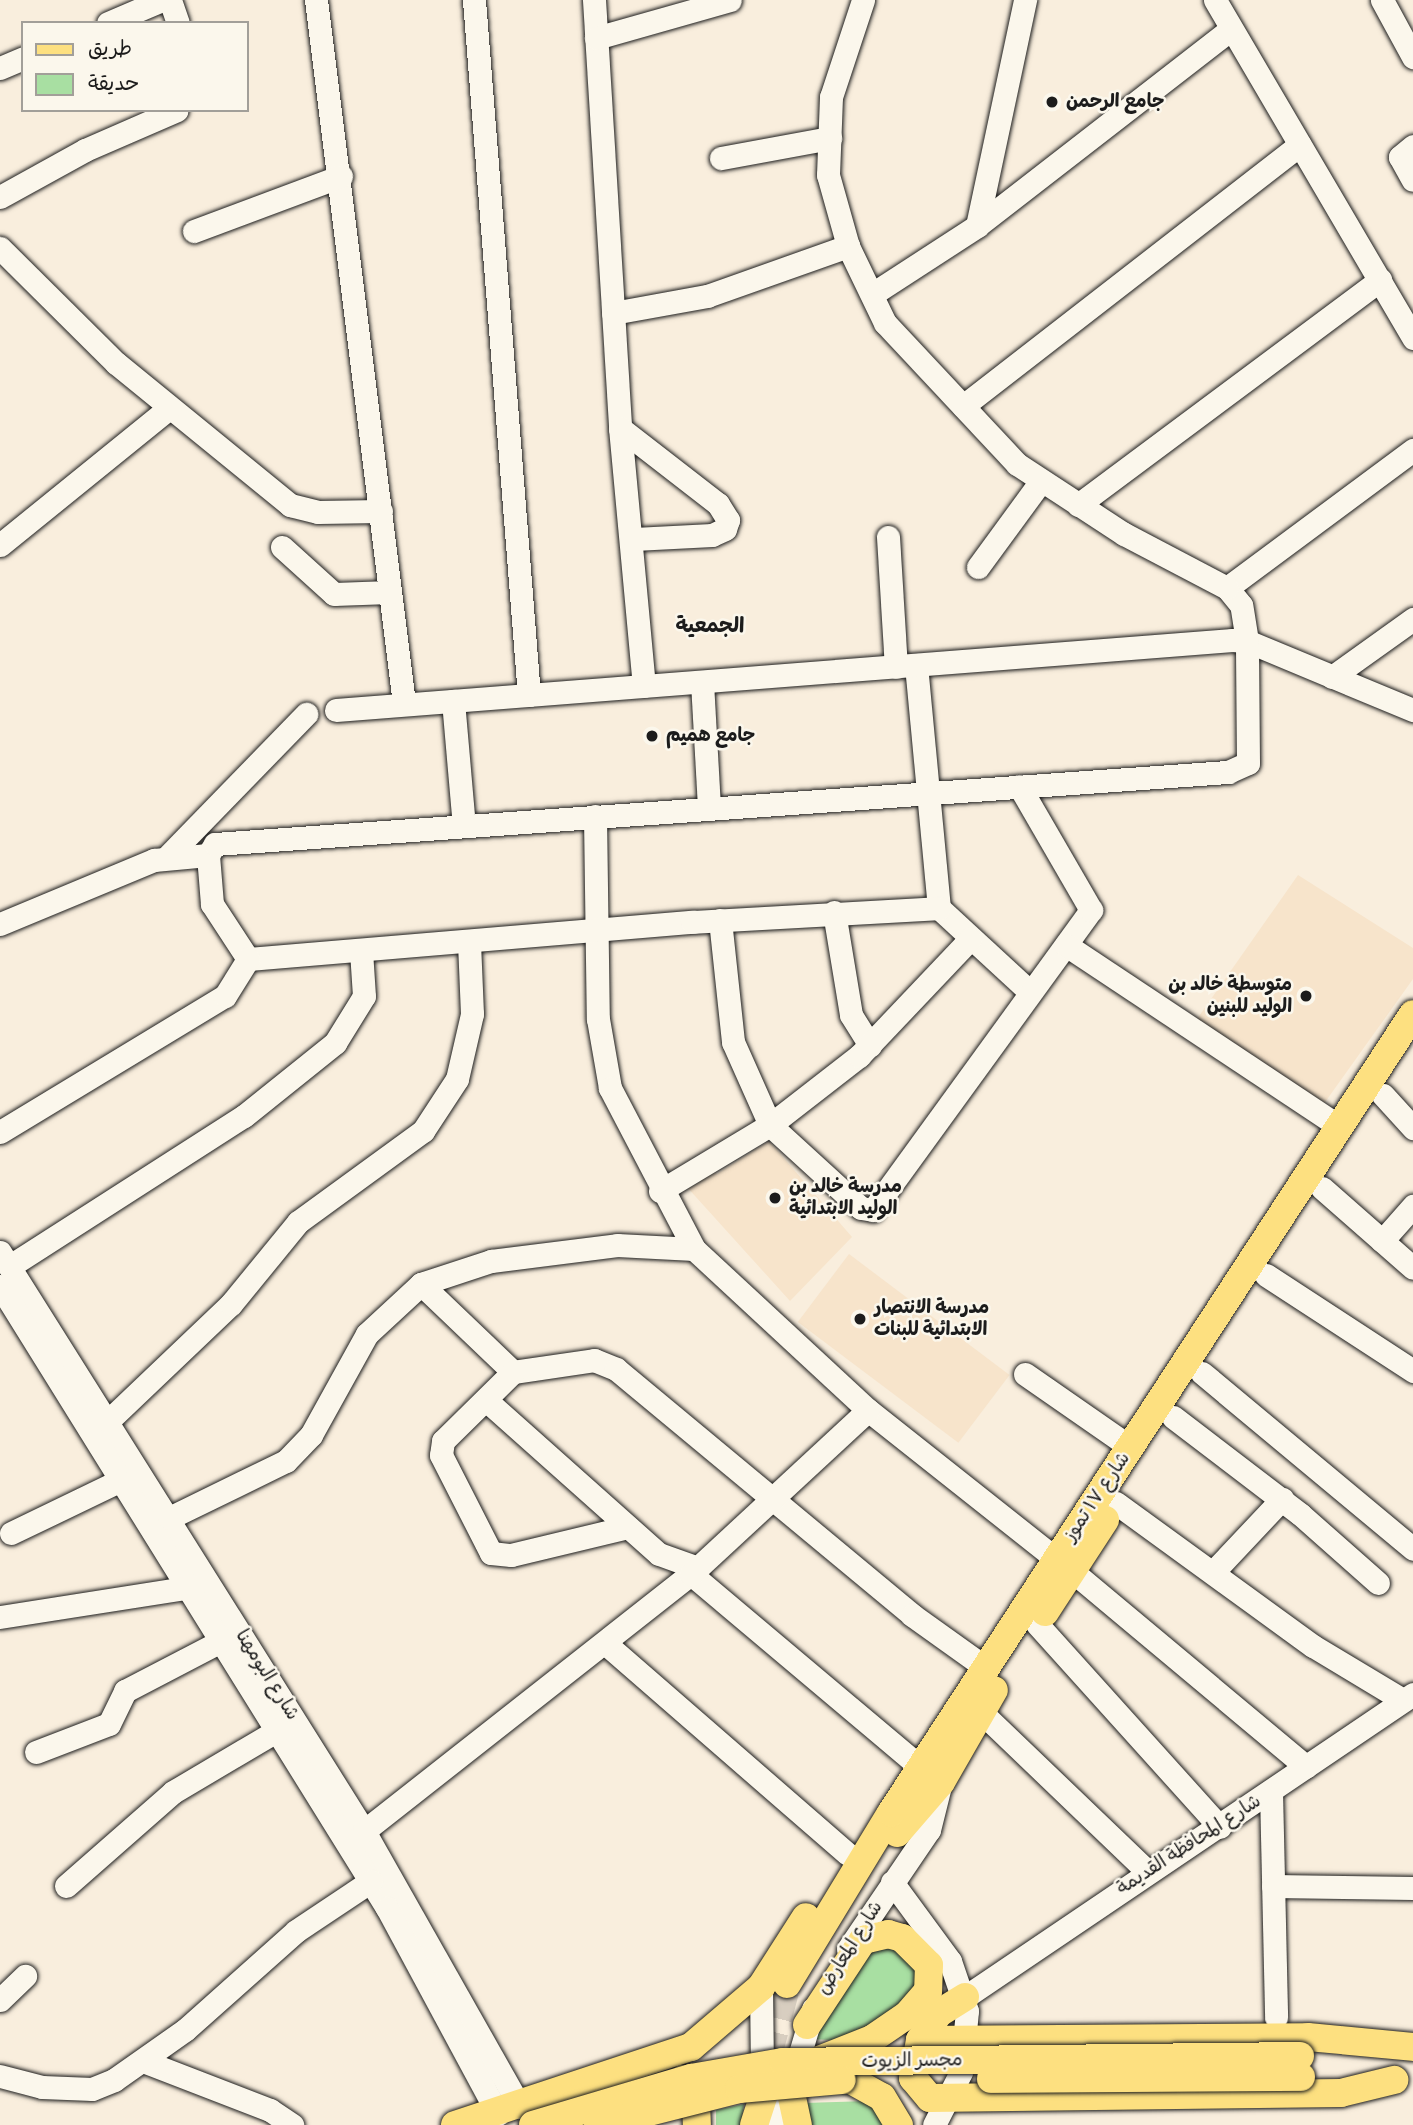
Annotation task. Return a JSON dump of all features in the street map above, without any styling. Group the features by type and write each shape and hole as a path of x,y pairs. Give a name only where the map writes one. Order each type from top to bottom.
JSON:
{"main road":[{"name":"شارع ١٧ تموز","path":"926,1774 980,1711 1011,1647 1064,1565 1130,1447 1413,1014"},
{"name":"شارع ١٧ تموز","path":"781,1988 904,1822 926,1774 986,1668 1037,1624 1064,1565 1116,1503 1413,1049"},
{"path":"455,2125 517,2115 647,2065 704,2038 781,1988 848,1854 894,1784 926,1774"},
{"path":"807,2025 853,1948 875,1935 902,1938 929,1965 928,1991 907,2015 872,2039 811,2062"},
{"path":"965,1997 939,2013 920,2040 915,2084 930,2098 948,2100 1341,2093 1403,2080"},
{"path":"920,2040 1308,2037 1413,2047"},
{"path":"1300,2066 1413,2055"},
{"name":"مجسر الزيوت","path":"517,2115 691,2078 811,2062 1300,2066"},
{"path":"647,2065 673,2071 687,2084 696,2100 697,2125"},
{"path":"1300,2066 1403,2080"},
{"name":"مجسر الزيوت","path":"598,2125 739,2089 851,2080 1300,2066"},
{"path":"851,2080 882,2096 899,2125"},
{"path":"754,2125 778,2088 798,2125"},
{"path":"636,2125 664,2107"}],"street":[{"path":"112,21 162,0"},
{"path":"170,0 177,21"},
{"path":"316,0 341,176 404,704"},
{"path":"474,0 529,695"},
{"path":"594,0 620,428 634,539 644,686"},
{"path":"596,38 730,0"},
{"path":"0,924 169,855 208,855 222,843 1228,772 1248,763 1247,641 1241,605 1227,588 1078,505 1017,464 885,323 874,293 848,246 828,175 831,97 863,0"},
{"path":"977,226 1025,0"},
{"path":"1215,0 1230,30 1413,338"},
{"path":"1382,0 1413,57"},
{"path":"874,293 977,226 1230,30"},
{"path":"0,68 21,59"},
{"path":"0,197 85,150 172,112"},
{"path":"721,158 830,138"},
{"path":"963,406 1300,145"},
{"path":"1413,146 1400,157 1413,180"},
{"path":"194,231 341,176"},
{"path":"612,313 707,296 848,246"},
{"path":"0,248 169,408 290,505 318,512 381,511"},
{"path":"1078,505 1380,280"},
{"path":"0,545 169,408"},
{"path":"620,428 718,504 728,520 725,529 712,535 634,539"},
{"path":"1227,588 1413,450"},
{"path":"978,566 1041,481"},
{"path":"888,537 926,793 939,908 1028,991"},
{"path":"282,547 334,594 390,592"},
{"path":"1332,677 1413,619"},
{"path":"336,710 1247,641 1413,710"},
{"path":"702,682 709,808"},
{"path":"453,701 464,825"},
{"path":"169,855 306,714"},
{"path":"720,920 733,1042 770,1125 851,1199 873,1210 1028,991 1091,910 1019,786"},
{"path":"595,816 598,1018 610,1088 660,1191 694,1249 868,1410 1064,1565 1306,1767"},
{"path":"208,855 212,904 248,959"},
{"path":"248,959 720,920 939,908"},
{"path":"834,912 851,1015 870,1045"},
{"path":"660,1191 770,1125 870,1045 970,939"},
{"path":"108,1421 231,1304 298,1222 423,1131 457,1079 472,1014 469,942"},
{"path":"1066,945 1340,1127"},
{"path":"3,1268 244,1116 335,1043 364,996 361,951"},
{"path":"0,1132 225,996 248,959"},
{"path":"1383,1095 1413,1128"},
{"path":"1322,1188 1413,1268"},
{"path":"1382,1241 1413,1206"},
{"path":"169,1518 286,1461 311,1435 368,1334 421,1284 491,1261 604,1246 694,1249"},
{"name":"شارع البومهنا","path":"3,1268 108,1421 169,1518 370,1881 517,2115"},
{"name":"شارع البومهنا","path":"3,1268 119,1481 191,1587 220,1641 364,1831 473,2045"},
{"path":"1266,1275 1413,1371"},
{"path":"421,1284 513,1373"},
{"path":"628,1527 512,1555 491,1553 442,1455 443,1441 513,1373 594,1360 616,1369 912,1615 986,1668"},
{"path":"1202,1373 1413,1549"},
{"path":"1025,1374 1130,1447"},
{"path":"487,1401 659,1554 695,1571 926,1774"},
{"path":"364,1831 606,1644 695,1571 868,1410"},
{"path":"1173,1417 1282,1499 1378,1583"},
{"path":"10,1533 119,1481"},
{"path":"1215,1570 1282,1499"},
{"path":"1116,1503 1215,1570 1313,1646 1408,1697"},
{"path":"0,1617 191,1587"},
{"path":"1037,1624 1220,1827"},
{"path":"36,1752 109,1724 125,1691 220,1641"},
{"path":"606,1644 848,1854"},
{"name":"شارع المحافظة القديمة","path":"965,1997 1147,1871 1220,1827 1408,1697"},
{"path":"980,1711 1147,1871"},
{"path":"66,1886 173,1792 285,1726"},
{"name":"شارع المعارض","path":"788,2125 778,2088 824,1985 929,1830 926,1774"},
{"path":"1271,1791 1276,2017"},
{"path":"0,2077 42,2087 92,2089 143,2061 296,1931 370,1881"},
{"path":"892,1882 950,1961 965,1997 967,2040 948,2100 934,2125"},
{"path":"1273,1886 1413,1888"},
{"path":"0,2000 25,1976"},
{"name":"شارع المعارض","path":"773,2125 778,2088 781,1988"},
{"path":"143,2061 270,2110 292,2125"}],"shaded area":[{"path":"1298,875 1413,948 1413,979 1323,1105 1197,1019"},
{"path":"769,1141 852,1237 790,1301 686,1186 712,1170 717,1174"},
{"path":"849,1254 1010,1375 958,1443 798,1322"}],"green space":[{"path":"879,1944 915,1956 918,1992 851,2041 810,2039 857,1959"},
{"path":"868,2101 893,2125 805,2125 804,2103"},
{"path":"744,2104 741,2125 716,2125 716,2110"}],"tunnel":[{"path":"767,2059 787,1984"}],"place":[{"name":"جامع الرحمن","path":"1052,102"},
{"name":"جامع هميم","path":"652,736"},
{"name":"متوسطة خالد بن الوليد للبنين","path":"1306,996"},
{"name":"مدرسة خالد بن الوليد الابتدائية","path":"775,1198"},
{"name":"مدرسة الانتصار الابتدائية للبنات","path":"860,1319"}],"district":[{"name":"الجمعية","path":"710,626"}]}
